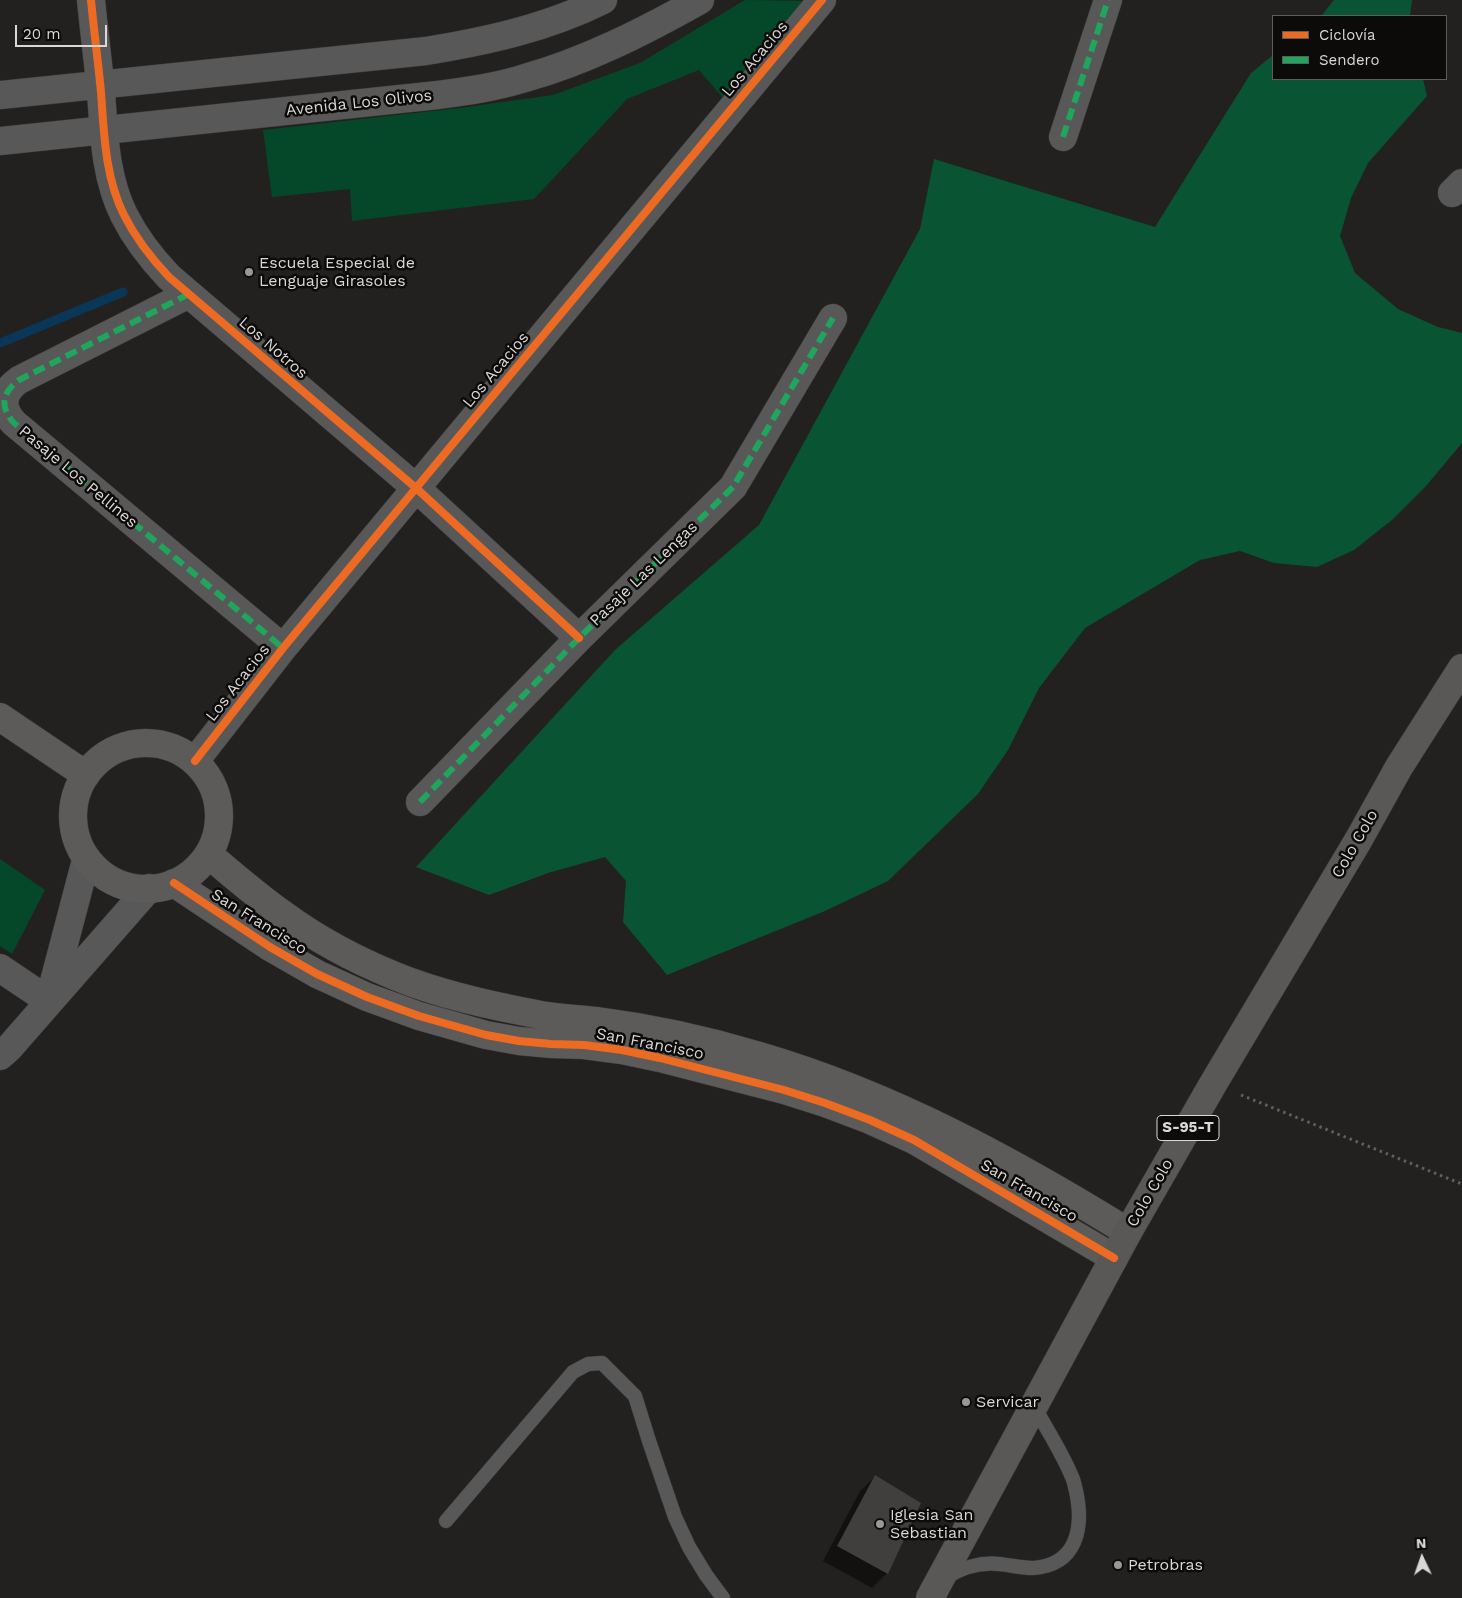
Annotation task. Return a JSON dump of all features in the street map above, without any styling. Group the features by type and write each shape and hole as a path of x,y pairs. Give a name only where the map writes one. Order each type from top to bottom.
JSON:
{"main road":[{"name":"Colo Colo","path":"933,1591 1128,1232 1213,1084 1359,839 1399,767 1462,668"}],"street":[{"name":"Los Notros","path":"91,0 107,158 111,177 123,214 151,258 169,277 416,488 579,638"},
{"path":"0,95 426,51 510,35 551,22 603,0"},
{"name":"Avenida Los Olivos","path":"0,141 482,89 524,79 566,65 613,45 700,0"},
{"name":"Los Acacios","path":"195,760 283,648 822,0"},
{"path":"1063,137 1108,0"},
{"name":"Pasaje Los Pellines","path":"189,294 18,380 10,386 4,395 3,405 9,418 14,423 283,648"},
{"name":"Pasaje Las Lengas","path":"420,802 579,638 733,487 833,318"},
{"path":"0,717 86,775"},
{"name":"San Francisco","path":"149,743 174,748 195,760 211,781 219,806 218,832 208,855 193,872 162,886 131,887 114,882 98,872 86,860 74,832 73,802 86,775 103,757 125,746 149,743"},
{"name":"San Francisco","path":"208,855 291,920 356,958 395,976 493,1005 543,1015 597,1021 650,1030 731,1048 813,1073 936,1124 1068,1195 1128,1232"},
{"path":"49,1001 86,860"},
{"path":"0,1056 49,1001 162,886"},
{"name":"San Francisco","path":"162,886 317,974 367,997 452,1027 494,1037 584,1045 660,1058 784,1090 870,1120 914,1140 1114,1258"},
{"path":"0,968 49,1001"}],"lane":[{"path":"446,1521 573,1372 588,1364 602,1364 635,1396 648,1442 675,1518 706,1575 723,1598"},
{"path":"933,1591 951,1575 966,1568 982,1564 999,1564 1017,1568 1035,1568 1063,1558 1072,1546 1078,1532 1080,1516 1080,1506 1073,1478 1034,1406"}],"path":[{"path":"1213,1084 1462,1184"}],"green space":[{"path":"745,0 804,1 723,98 699,70 627,99 534,199 352,221 350,189 272,197 263,130 460,108 553,95 640,63"},
{"path":"1334,0 1412,0 1410,15 1322,15"},
{"path":"1272,56 1272,80 1423,80 1427,96 1368,163 1351,198 1340,236 1355,273 1398,309 1438,327 1462,333 1462,443 1426,486 1392,520 1354,550 1317,567 1274,563 1240,551 1200,560 1085,628 1039,688 1008,750 978,794 888,881 825,911 667,975 623,922 626,881 605,857 548,873 489,895 416,867 615,650 759,525 920,229 934,159 1155,227 1251,73"},
{"path":"0,859 45,890 12,954 0,946"}],"building":[{"name":"Iglesia San Sebastian","path":"875,1475 921,1503 888,1574 837,1546"}],"waterway":[{"path":"0,343 123,292"}],"marked path":[{"path":"1063,137 1108,0"},
{"path":"189,294 19,380 6,395 4,401 6,412 14,423 283,648"},
{"path":"420,802 579,638 733,487 833,318"}],"cycle path":[{"path":"91,0 109,170 124,215 144,248 169,277 416,488 579,638"},
{"path":"195,761 283,648 822,0"},
{"path":"174,883 270,947 317,974 367,997 419,1016 486,1035 519,1041 584,1045 660,1058 784,1090 870,1120 914,1140 1114,1258"}],"place":[{"name":"Escuela Especial de Lenguaje Girasoles","path":"249,272"},
{"name":"Servicar","path":"966,1402"},
{"name":"Iglesia San Sebastian","path":"880,1524"},
{"name":"Petrobras","path":"1118,1565"}]}
